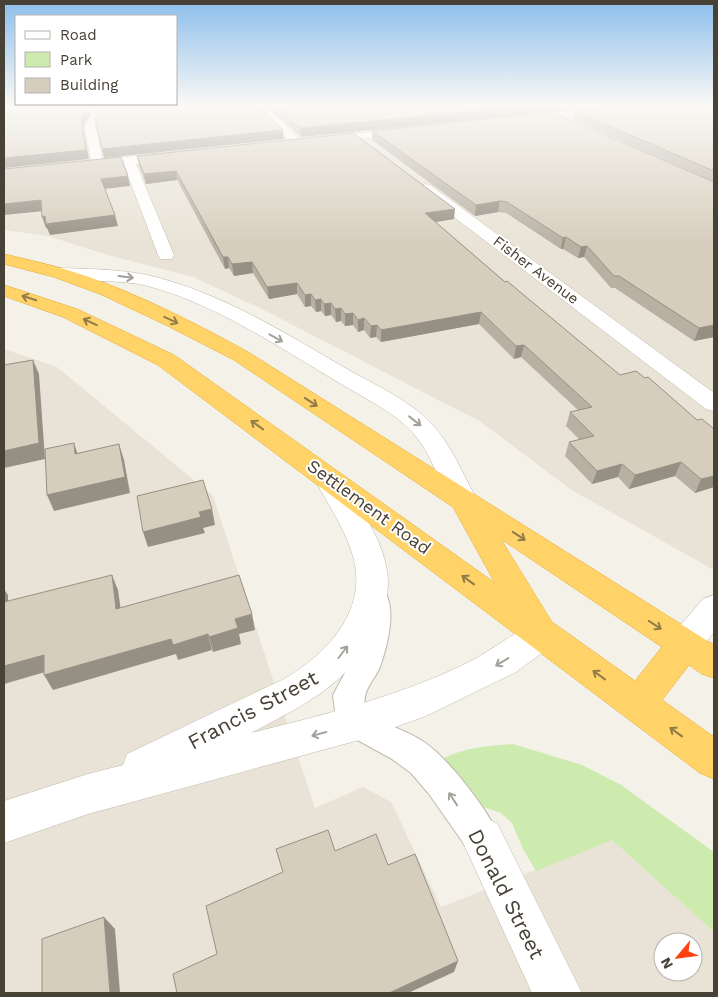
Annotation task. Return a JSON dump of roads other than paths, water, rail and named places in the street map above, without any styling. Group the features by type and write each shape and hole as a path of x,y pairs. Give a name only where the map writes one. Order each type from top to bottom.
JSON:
{"highway":[{"path":"4,259 60,273 138,304 241,356 714,663"},
{"name":"Settlement Road","path":"4,290 70,313 166,360 714,760"},
{"path":"463,500 542,634"},
{"path":"638,704 685,644"}],"street":[{"path":"96,153 98,164"},
{"path":"70,167 189,154"},
{"path":"130,160 166,255"},
{"name":"Fisher Avenue","path":"413,178 714,404"},
{"path":"60,273 118,276 157,283 222,309 304,354 383,400 421,426 433,441 463,500"},
{"name":"Francis Street","path":"88,794 286,697 308,684 329,668 356,633 368,610 373,587 371,564 361,538 325,475"},
{"path":"685,644 714,608"},
{"name":"Francis Street","path":"4,822 88,794 359,723 413,704 482,673 504,661 542,634"},
{"name":"Donald Street","path":"482,838 557,993"}],"lane":[{"path":"359,723 352,713 348,700 351,690 365,666 376,613 375,579 367,554"},
{"name":"Donald Street","path":"359,723 403,747 420,759 441,780 482,838"}]}
